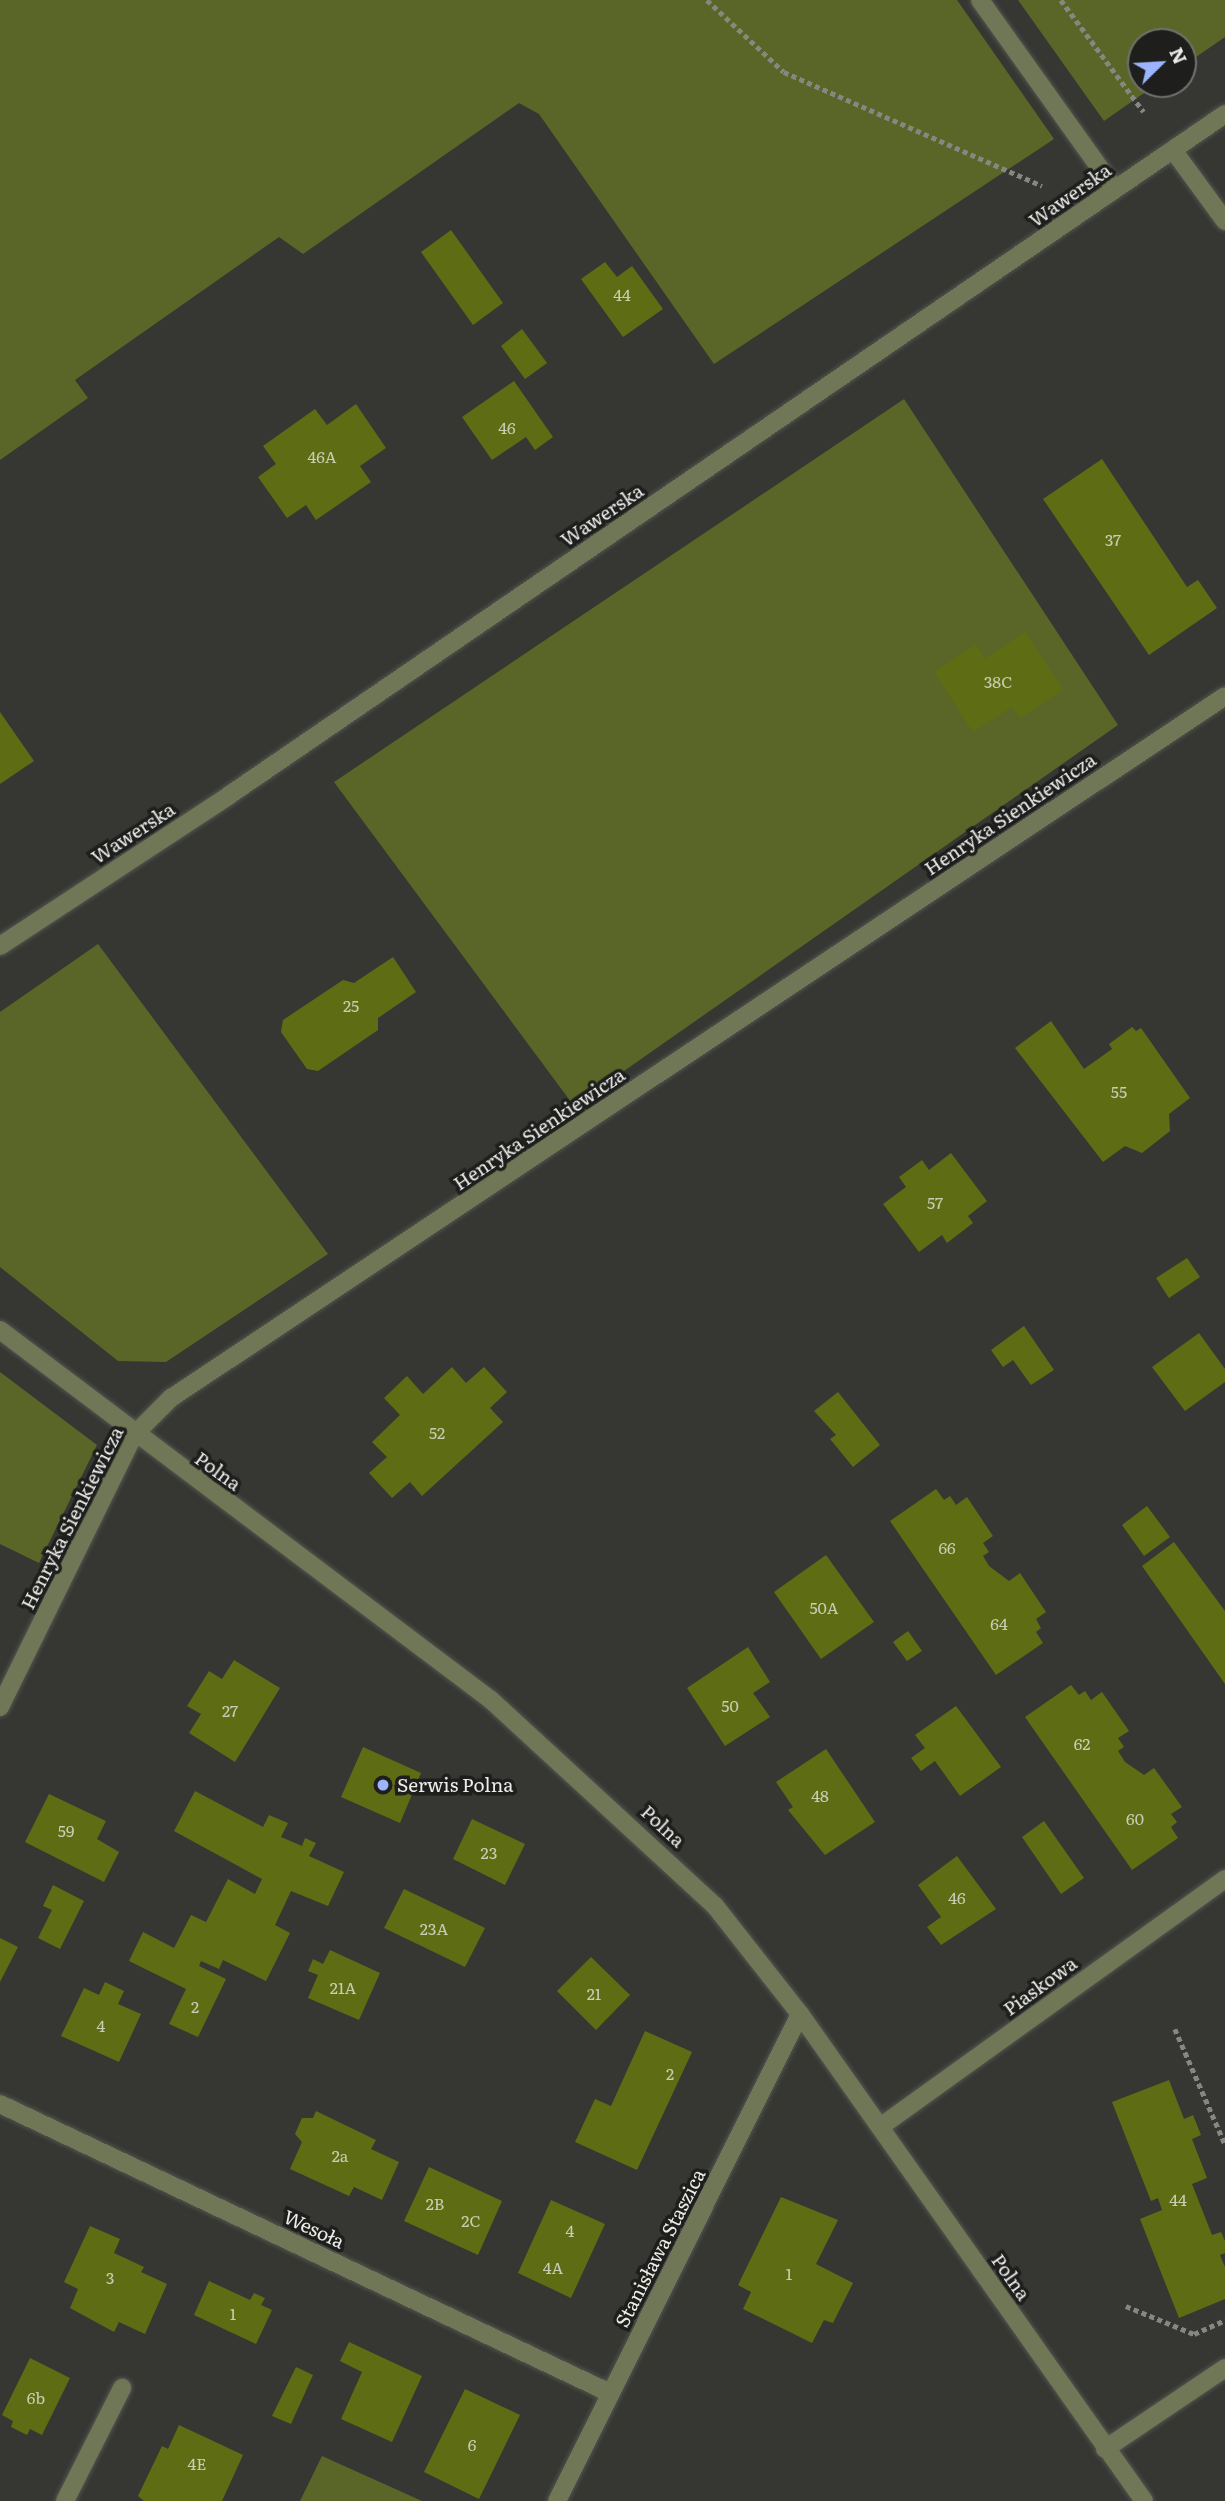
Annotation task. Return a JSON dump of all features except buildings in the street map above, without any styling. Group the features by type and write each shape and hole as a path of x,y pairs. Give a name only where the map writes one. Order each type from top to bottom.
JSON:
{"street":[{"path":"980,0 1114,188"},
{"name":"Wawerska","path":"0,946 228,796 1225,114"},
{"path":"1173,150 1225,221"},
{"name":"Henryka Sienkiewicza","path":"0,1707 134,1435 172,1398 1225,696"},
{"name":"Polna","path":"0,1330 134,1435 491,1700 715,1906 800,2014 1144,2501"},
{"name":"Piaskowa","path":"880,2127 1225,1879"},
{"name":"Stanisława Staszica","path":"557,2501 800,2014"},
{"name":"Wesoła","path":"0,2104 610,2393"},
{"path":"1105,2449 1225,2368"},
{"path":"65,2501 122,2388"}],"path":[{"path":"707,0 784,72 1042,186"},
{"path":"1061,0 1144,112"},
{"path":"1175,2029 1225,2144"},
{"path":"1126,2306 1194,2334 1225,2319"}],"green space":[{"path":"0,0 957,0 1054,139 714,364 539,114 519,103 303,254 279,237 75,380 88,398 0,460"},
{"path":"1018,0 1225,0 1225,37 1197,56 1197,28 1127,28 1127,98 1137,98 1104,121"},
{"path":"904,399 1118,725 574,1106 334,782"},
{"path":"98,944 328,1254 166,1362 118,1361 0,1267 0,1012"},
{"path":"0,1372 97,1445 39,1563 0,1544"},
{"path":"322,2456 422,2501 300,2501"}],"place":[{"name":"Serwis Polna","path":"383,1785"}]}
